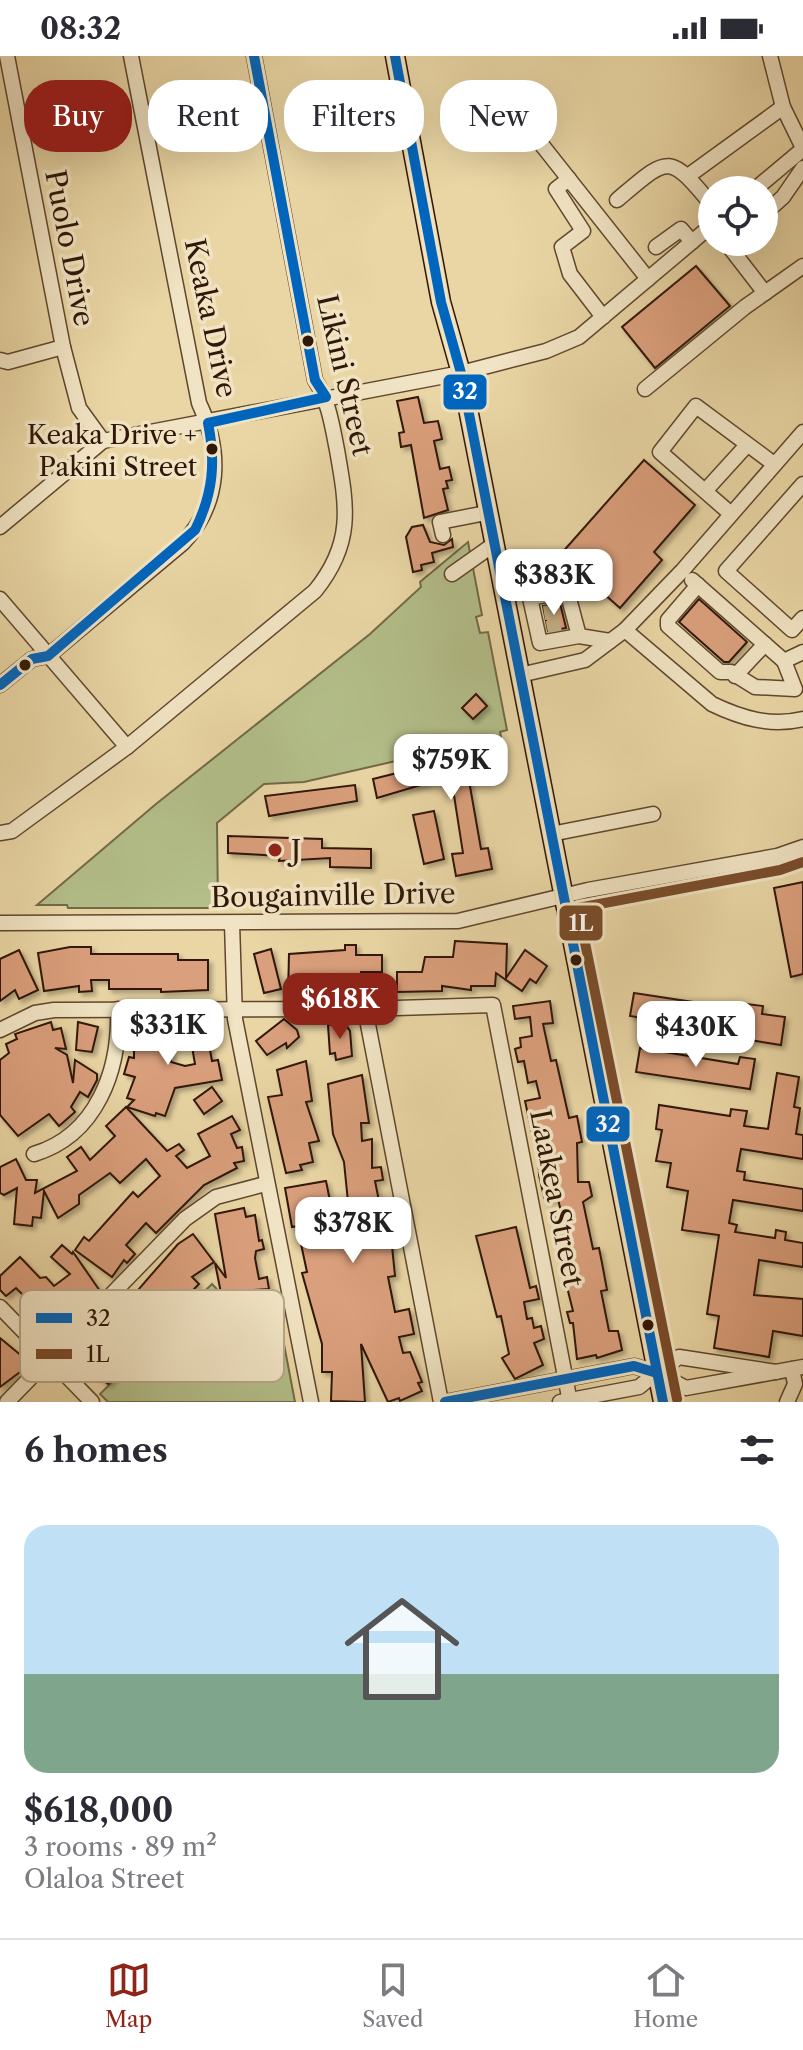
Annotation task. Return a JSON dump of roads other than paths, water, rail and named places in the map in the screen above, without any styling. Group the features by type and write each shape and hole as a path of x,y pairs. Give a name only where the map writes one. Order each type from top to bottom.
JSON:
{"main road":[{"path":"395,56 441,302 461,373 486,513 663,1402"}],"street":[{"name":"Puolo Drive","path":"7,56 6,90 63,347 79,408 103,441"},
{"name":"Keaka Drive","path":"0,685 32,659 48,656 195,530 205,512 215,480 208,423 199,403 131,56"},
{"name":"Likini Street","path":"0,833 12,831 127,747 315,591 336,560 343,540 347,504 326,397 315,380 254,56"},
{"path":"770,56 783,107 803,149 771,176"},
{"path":"688,176 783,107"},
{"path":"548,152 648,279"},
{"path":"617,200 659,166 669,164 688,176 698,188"},
{"path":"778,201 803,168"},
{"path":"569,179 556,189 583,231 562,247 570,274 603,317"},
{"path":"656,247 681,229 692,242"},
{"path":"0,527 103,441 461,373 546,351 579,337 698,237"},
{"path":"736,256 765,293"},
{"path":"645,389 803,266"},
{"path":"0,360 8,362 63,347"},
{"path":"731,514 660,452 696,406 774,464"},
{"path":"520,675 585,660 625,630 682,571 803,432"},
{"path":"706,490 747,445"},
{"path":"803,484 726,571 792,630 803,618"},
{"path":"443,535 440,522 486,513"},
{"path":"452,574 493,545"},
{"path":"682,571 730,612 784,661 795,689 766,689 720,672 668,626 668,620 698,585"},
{"path":"567,591 571,620 540,643 539,621 530,598 567,591"},
{"path":"730,612 748,591"},
{"path":"0,599 127,747"},
{"path":"735,676 772,612"},
{"path":"571,620 610,641"},
{"path":"510,628 539,621"},
{"path":"625,630 712,704 751,720 782,723 803,719"},
{"path":"784,661 803,652"},
{"path":"551,834 653,814"},
{"name":"Bougainville Drive","path":"0,923 458,921 562,897 777,856 803,847"},
{"path":"232,923 233,1008 265,1184 311,1402"},
{"name":"Laakea Street","path":"365,1009 493,1005 567,1401"},
{"path":"34,1154 63,1141 98,1103 115,1060 118,1009"},
{"path":"0,1030 35,1013 118,1009 365,1009 443,1402 634,1366 686,1388 798,1368 787,1402"},
{"path":"117,1290 194,1212 216,1197 265,1184"},
{"path":"0,1307 20,1327"},
{"path":"567,1401 639,1387 679,1357 776,1372"},
{"path":"7,1402 27,1382"},
{"path":"73,1382 92,1402"}],"tunnel":[{"path":"544,613 564,610"},
{"path":"547,628 566,624"}],"place":[{"name":"Keaka Drive + Pakini Street","path":"212,449"},
{"name":"J","path":"275,850"}]}
